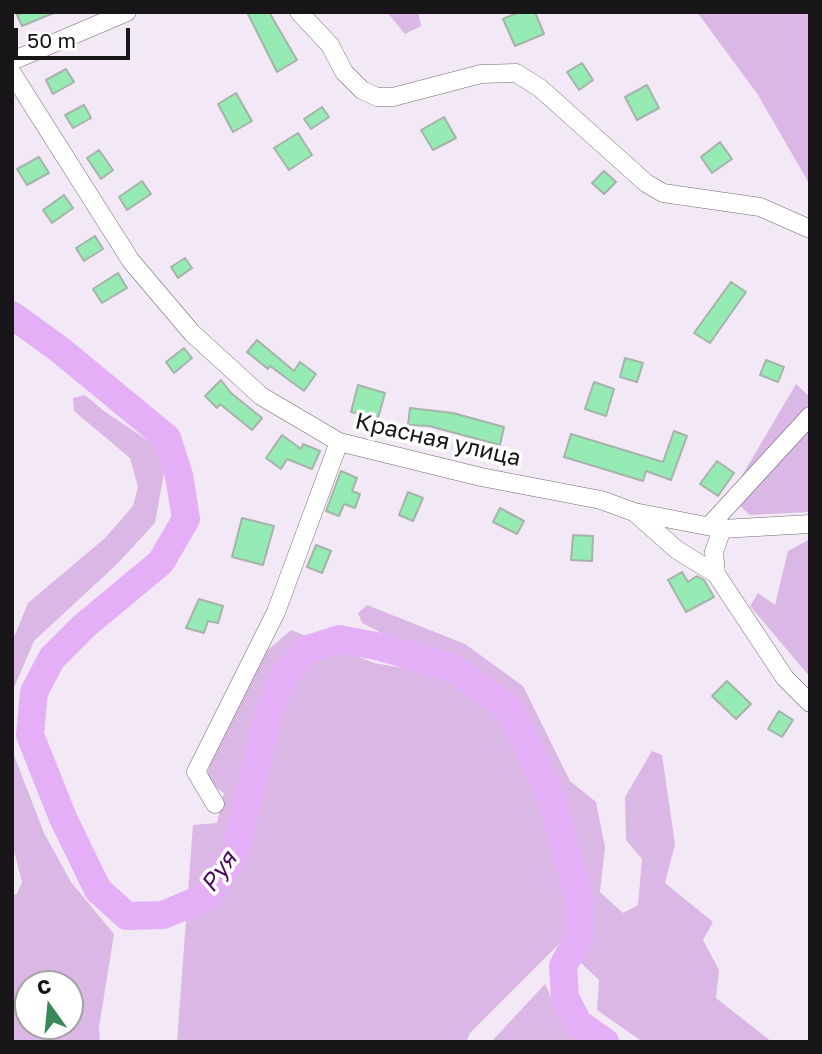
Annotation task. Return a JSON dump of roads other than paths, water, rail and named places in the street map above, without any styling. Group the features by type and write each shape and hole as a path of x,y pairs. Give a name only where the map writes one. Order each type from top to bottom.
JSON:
{"street":[{"path":"12,61 127,12"},
{"path":"299,12 330,45 344,72 362,90 377,97 393,97 481,74 516,74 540,88 646,183 663,193 760,207 810,229"},
{"name":"Красная улица","path":"12,73 131,261 192,333 261,396 339,442 481,477 601,500 634,512 677,550 716,574 785,678 810,703"},
{"path":"716,574 716,527 810,416"},
{"path":"215,804 196,772 276,612 339,442"},
{"path":"634,512 716,527 810,524"}],"waterway":[{"name":"Руя","path":"12,315 59,349 167,438 179,475 186,519 161,562 84,626 52,658 34,692 30,735 63,818 98,890 127,916 163,915 206,897 235,854 269,711 287,672 308,649 339,639 381,647 453,668 511,710 552,799 580,903 580,935 563,966 565,997 578,1023 605,1042"}]}
